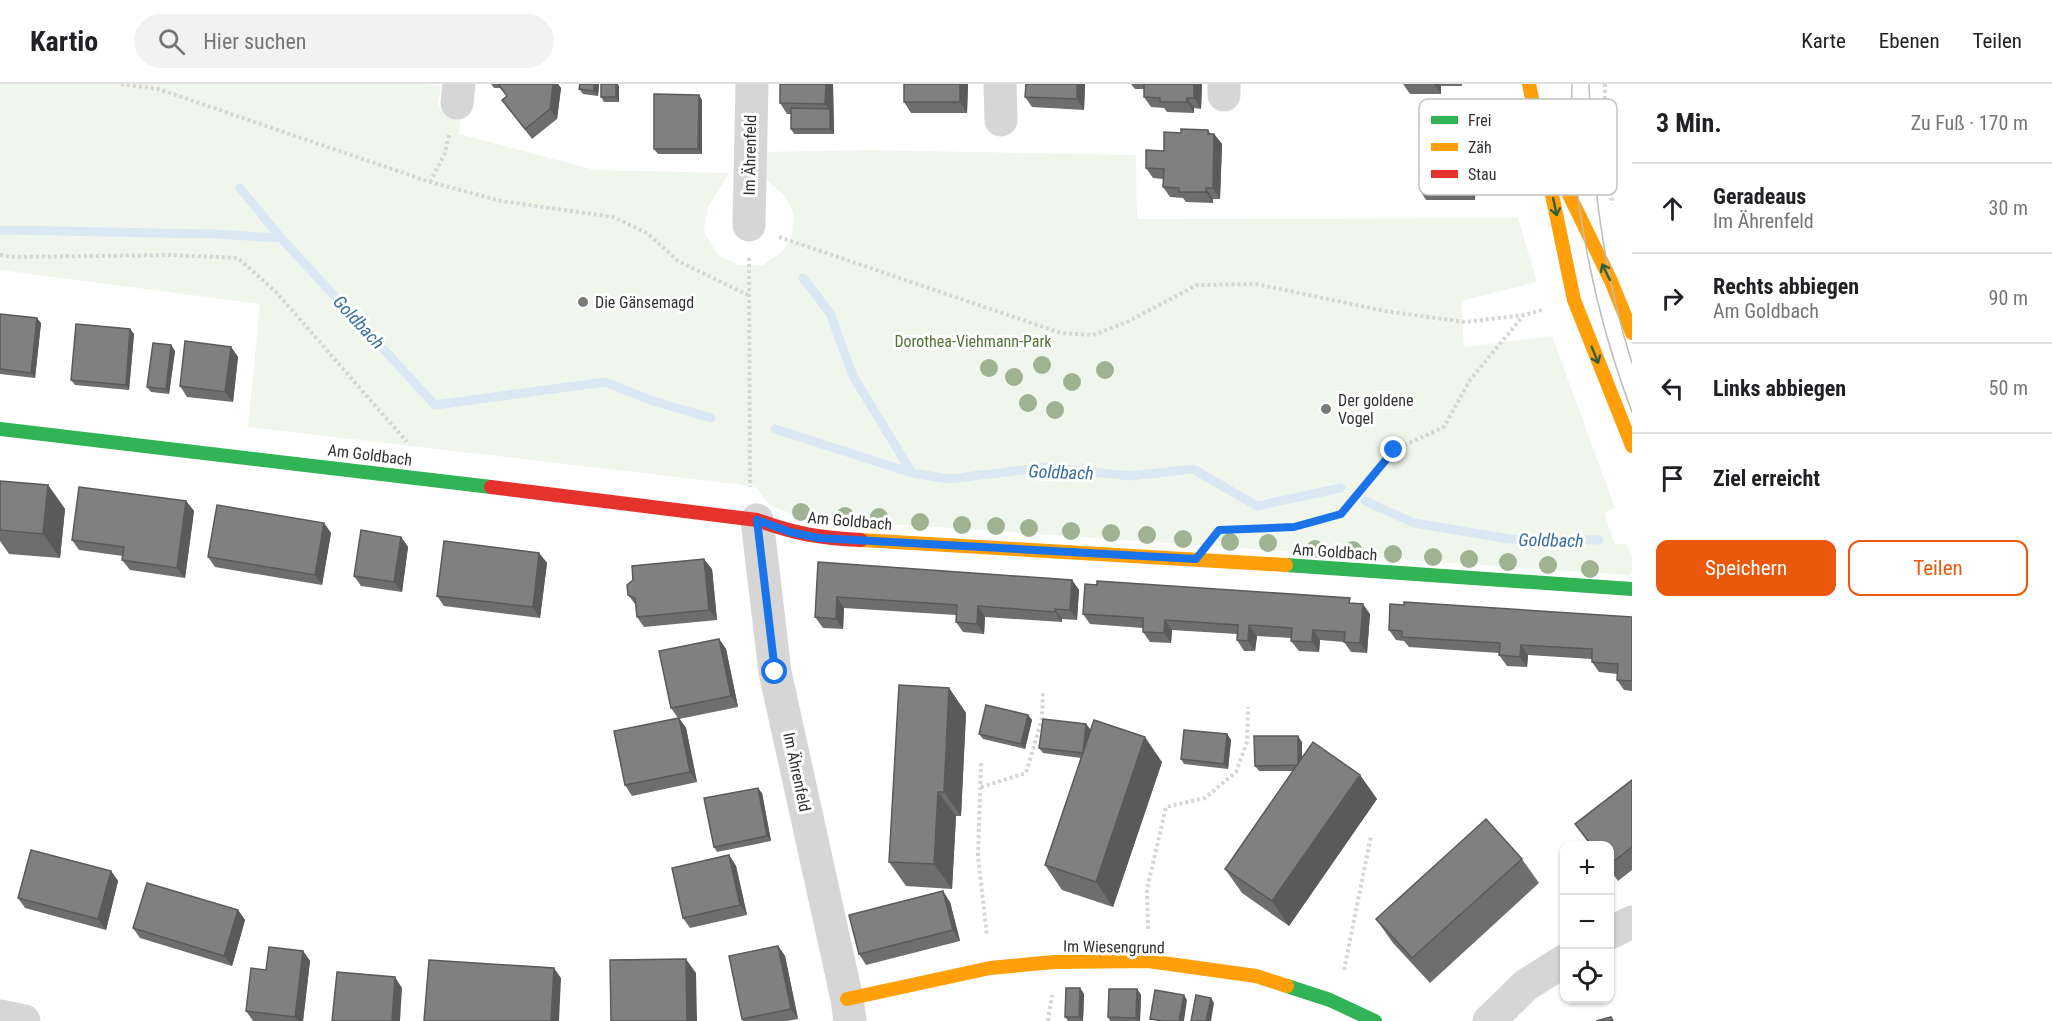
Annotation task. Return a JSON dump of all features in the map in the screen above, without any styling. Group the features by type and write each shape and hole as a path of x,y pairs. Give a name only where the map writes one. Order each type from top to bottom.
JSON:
{"street":[{"name":"Im Ährenfeld","path":"749,225 752,84"},
{"path":"1000,84 1001,120"},
{"path":"1529,84 1532,99"},
{"path":"1553,195 1574,300 1632,447"},
{"path":"1570,195 1611,281 1632,333"},
{"name":"Am Goldbach","path":"0,429 757,520 790,532 819,538 1185,558 1632,589"},
{"name":"Im Ährenfeld","path":"757,520 775,672 848,1010"},
{"path":"1614,931 1632,922"},
{"name":"Im Wiesengrund","path":"848,1010 990,968 1054,962 1148,961 1256,976 1336,1002 1375,1021"},
{"path":"1489,1021 1526,985 1560,964"},
{"path":"0,1016 24,1021"}],"path":[{"path":"121,84 160,86 430,182 501,201 614,217 647,233 678,261 748,295 750,492 757,520"},
{"path":"1605,84 1605,99"},
{"path":"430,182 445,153 458,94"},
{"path":"1611,195 1612,205"},
{"path":"791,241 1062,333 1094,335 1127,322 1197,285 1256,284 1385,311 1465,322 1524,315 1546,309"},
{"path":"0,255 13,257 171,255 238,258 276,292 407,443"},
{"path":"1259,528 1294,527 1341,514 1394,450 1444,427 1470,380 1524,315"},
{"path":"981,787 1026,773 1042,718 1043,692"},
{"path":"1148,961 1147,889 1166,807 1205,798 1236,772 1247,742 1248,707"},
{"path":"981,763 978,856 990,968"},
{"path":"1336,1002 1371,836"}],"green space":[{"name":"Dorothea-Viehmann-Park","path":"0,84 423,84 441,86 438,107 461,110 459,134 595,170 729,173 708,207 704,232 719,256 739,265 763,265 784,250 792,234 794,213 783,194 764,178 759,152 868,150 1136,155 1137,219 1518,218 1537,282 1461,301 1464,347 1552,336 1615,508 1604,513 1615,545 1626,543 1632,556 1632,572 1629,575 803,518 769,505 757,488 736,484 248,427 260,304 0,270"}],"building":[{"path":"553,84 550,109 525,129 502,100 507,96 499,85"},
{"path":"580,84 594,84 594,91 579,89"},
{"path":"601,84 616,84 616,97 601,97"},
{"path":"780,84 826,84 825,104 780,103"},
{"path":"904,84 960,84 960,102 904,102"},
{"path":"1026,84 1077,84 1077,99 1025,97"},
{"path":"1144,84 1194,84 1194,98 1187,98 1187,102 1160,102 1160,98 1144,97"},
{"path":"654,94 699,95 698,149 654,149"},
{"path":"791,108 830,109 830,129 791,129"},
{"path":"1181,129 1208,130 1208,134 1214,134 1213,188 1206,188 1206,192 1179,192 1179,188 1163,187 1164,169 1146,168 1146,150 1164,151 1164,132 1181,133"},
{"path":"0,314 37,318 31,373 0,369"},
{"path":"76,324 130,329 126,385 71,380"},
{"path":"185,341 231,347 225,392 180,386"},
{"path":"153,343 171,345 166,389 147,387"},
{"path":"0,481 48,485 43,534 0,530"},
{"path":"79,487 186,501 177,568 122,560 124,547 72,540"},
{"path":"217,505 324,523 315,575 208,557"},
{"path":"361,530 401,537 394,582 354,576"},
{"path":"444,541 539,553 533,607 437,596"},
{"path":"704,559 709,610 637,617 635,598 628,595 627,585 633,580 632,566"},
{"path":"818,562 1072,580 1070,610 1055,609 1055,612 978,606 977,624 956,622 957,605 837,597 836,619 815,617"},
{"path":"1097,581 1350,598 1349,603 1363,604 1360,643 1344,642 1345,632 1313,630 1312,642 1291,641 1292,628 1249,625 1248,641 1237,640 1238,625 1165,620 1164,633 1143,632 1143,618 1083,614 1085,584 1097,585"},
{"path":"1404,602 1632,617 1632,681 1617,680 1618,664 1592,662 1592,649 1521,645 1520,657 1499,655 1500,643 1402,637 1402,631 1389,630 1390,604 1404,605"},
{"path":"719,639 731,696 671,708 659,651"},
{"path":"899,685 949,688 944,792 938,792 934,864 889,862"},
{"path":"986,705 1028,715 1021,744 979,734"},
{"path":"679,718 690,772 625,785 614,731"},
{"path":"1043,719 1086,724 1083,753 1039,748"},
{"path":"1094,720 1145,737 1096,882 1045,865"},
{"path":"1184,730 1227,734 1224,764 1181,759"},
{"path":"1254,736 1298,736 1298,765 1255,766"},
{"path":"1313,742 1360,775 1272,901 1225,869"},
{"path":"1632,780 1632,847 1614,861 1614,841 1588,841 1575,824"},
{"path":"758,788 767,836 714,847 704,798"},
{"path":"1486,819 1522,859 1412,958 1376,919"},
{"path":"31,850 111,871 98,919 18,898"},
{"path":"729,855 740,905 683,918 672,868"},
{"path":"147,883 238,910 224,956 133,928"},
{"path":"943,891 953,930 859,954 849,915"},
{"path":"778,946 791,1009 742,1019 729,956"},
{"path":"269,947 303,951 295,1017 246,1011 251,968 266,970"},
{"path":"686,959 687,1021 611,1021 610,960"},
{"path":"429,960 554,968 551,1021 424,1021"},
{"path":"337,972 395,977 392,1021 332,1021"},
{"path":"1066,988 1080,988 1079,1017 1065,1017"},
{"path":"1109,989 1137,989 1136,1018 1108,1017"},
{"path":"1155,990 1184,995 1179,1021 1150,1019"},
{"path":"1196,995 1211,998 1206,1021 1191,1021"},
{"path":"1611,1017 1613,1021 1596,1021"}],"waterway":[{"path":"240,188 281,238"},
{"name":"Goldbach","path":"0,230 214,234 281,238 435,405 605,382 653,401 711,418"},
{"path":"803,278 830,313 853,376 912,473"},
{"name":"Goldbach","path":"775,429 912,473 949,479 1046,467 1130,476 1193,469 1257,506 1341,488"},
{"name":"Goldbach","path":"1365,501 1414,523 1509,539 1599,540"}],"tram line":[{"path":"1572,84 1572,99"},
{"path":"1589,84 1590,99"},
{"path":"1578,195 1587,251 1606,334 1632,412"},
{"path":"1597,195 1613,295 1632,363"}],"traffic: fast":[{"path":"0,429 491,487"},
{"path":"1286,565 1632,589"},
{"path":"1287,986 1330,1000 1375,1021"}],"traffic: slow":[{"path":"1529,84 1532,99"},
{"path":"1552,195 1574,300 1632,446"},
{"path":"1569,195 1611,281 1632,333"},
{"path":"861,540 1286,565"},
{"path":"847,999 990,968 1054,962 1148,961 1256,976 1287,986"}],"traffic: jam":[{"path":"491,487 757,520 808,535 861,540"}],"place":[{"name":"Die Gänsemagd","path":"583,302"},
{"name":"Der goldene Vogel","path":"1326,409"}],"route":[{"path":"775,672 757,520 790,532 819,538 1196,559 1219,530 1294,527 1341,514 1394,450"}]}
